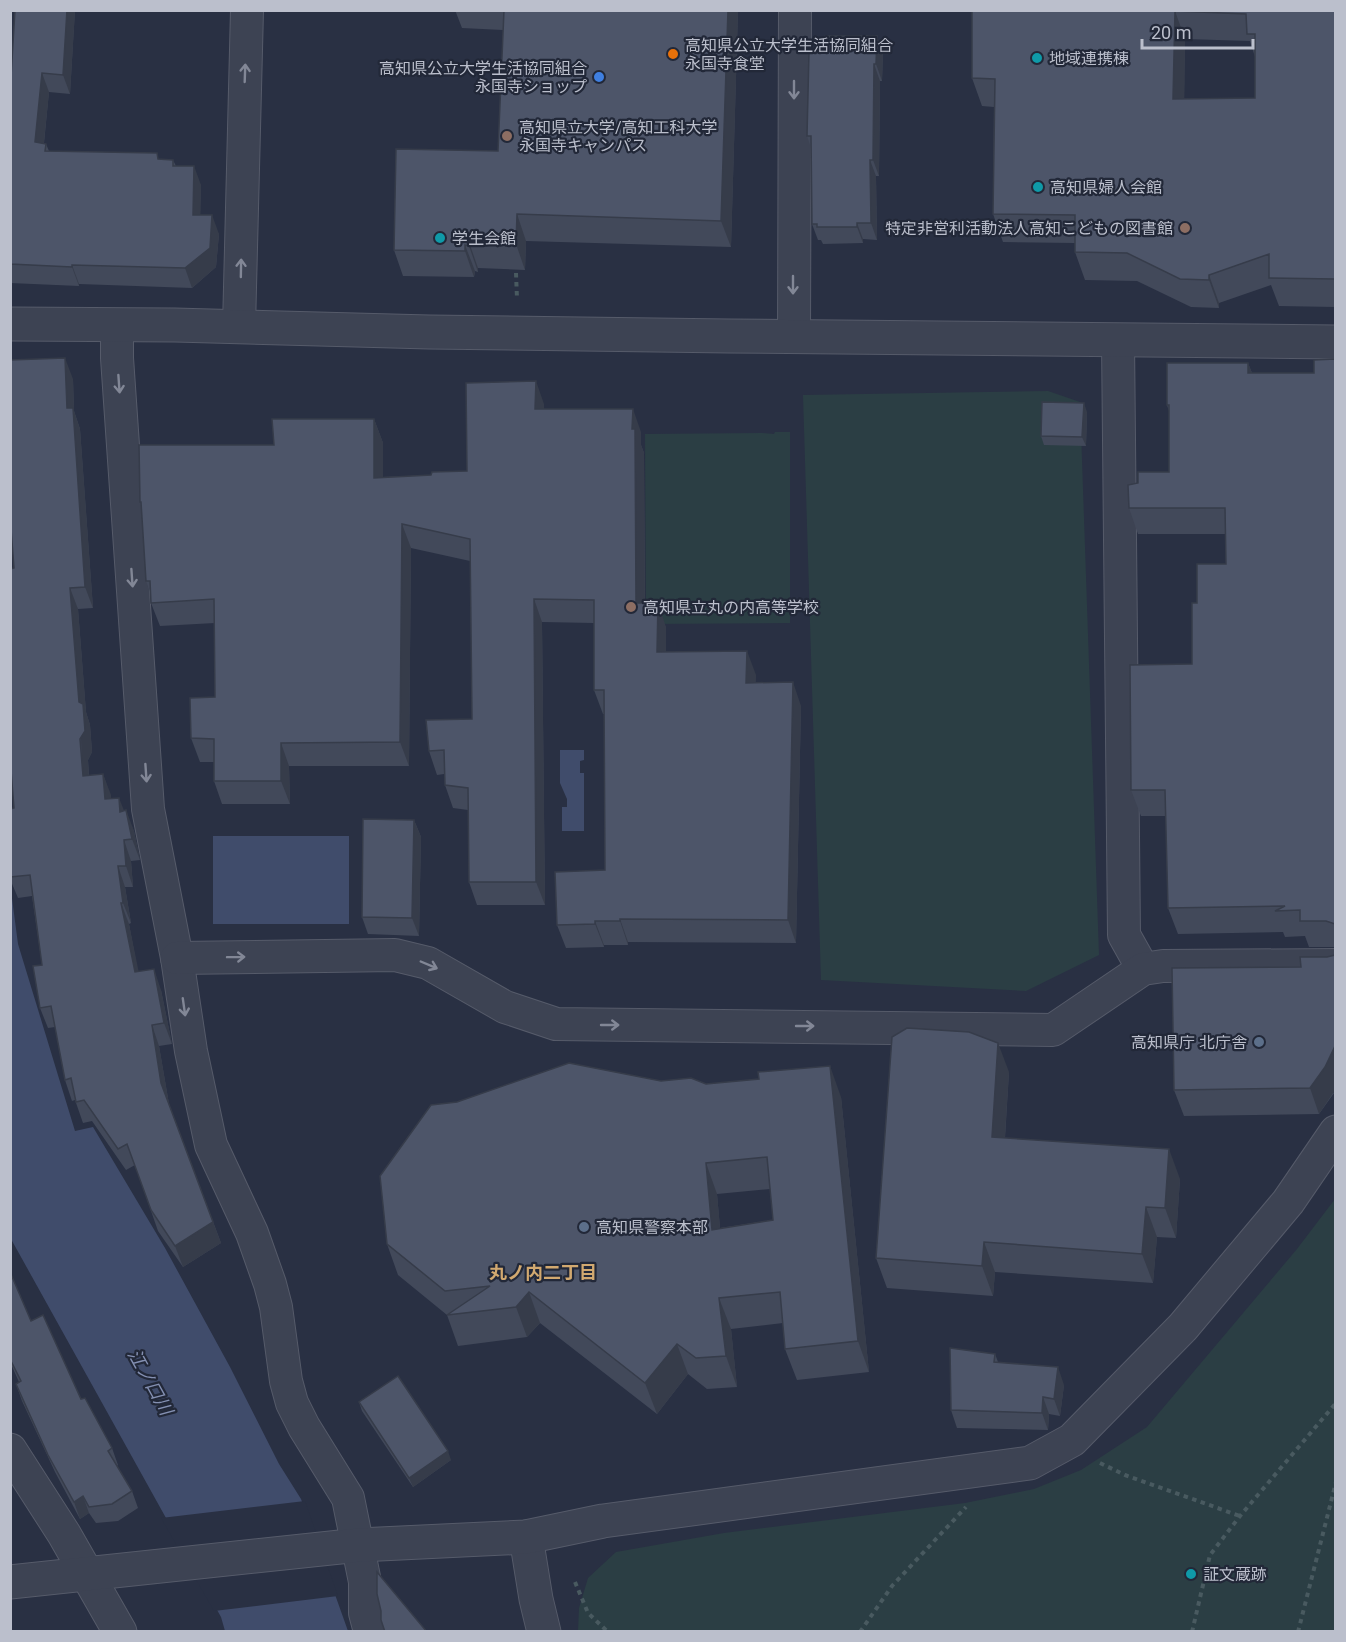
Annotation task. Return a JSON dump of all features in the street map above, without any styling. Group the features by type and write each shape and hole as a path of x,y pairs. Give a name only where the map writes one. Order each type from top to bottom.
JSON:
{"street":[{"path":"239,327 247,10"},
{"path":"794,337 795,10"},
{"path":"10,324 794,337 1335,342"},
{"path":"117,326 117,358 148,809 177,958 191,1051 211,1145 252,1233 270,1284 276,1307 286,1381 292,1403 304,1427 348,1498 346,1547 365,1582 365,1613 370,1632"},
{"path":"1118,341 1124,935 1143,969"},
{"path":"177,958 395,955 428,963 505,1007 556,1024 1053,1030 1143,969 1163,966 1335,965"},
{"path":"10,1582 346,1547 526,1537 603,1521 1030,1463 1072,1440 1183,1327 1288,1202 1335,1132"},
{"path":"10,1450 64,1533 120,1632"},
{"path":"526,1537 544,1632"}],"path":[{"path":"516,273 517,303"},
{"path":"1192,1632 1210,1555 1335,1402"},
{"path":"1100,1462 1125,1475 1240,1516"},
{"path":"1298,1632 1335,1482"},
{"path":"860,1632 892,1586 968,1506"},
{"path":"575,1582 588,1613 608,1632"}],"shaded area":[{"path":"1048,391 1080,402 1099,955 1026,991 821,980 803,395"},
{"path":"775,432 790,432 790,623 646,624 645,434 774,434"},
{"path":"1335,1199 1335,1631 578,1631 579,1608 588,1578 616,1552 724,1533 965,1503 1034,1489 1081,1470 1147,1427 1297,1249"}],"water":[{"path":"560,750 584,750 584,760 580,761 580,773 584,773 584,831 562,831 562,807 567,807 567,799 560,783"},
{"path":"213,836 349,836 349,924 213,924"},
{"name":"江ノ口川","path":"10,883 18,944 75,1131 93,1127 165,1248 230,1367 279,1464 301,1499 348,1631 225,1631 221,1617 11,1239"}],"pier":[{"path":"305,1501 338,1596 214,1611 161,1518"}],"building":[{"path":"15,10 67,10 63,75 42,73 35,142 46,144 45,151 157,153 158,159 173,160 173,166 194,166 193,215 212,215 210,248 185,268 10,264 10,93"},
{"path":"504,10 728,10 721,221 517,214 516,244 469,242 469,246 465,245 465,251 394,250 396,149 498,151"},
{"path":"972,10 1335,10 1335,279 1269,278 1269,254 1209,275 1209,280 1180,279 1127,253 1075,252 1075,215 993,214 995,79 972,78","holes":["1175,11 1246,14 1247,34 1255,34 1255,98 1173,99"]},
{"path":"825,36 877,36 876,64 874,64 873,160 870,160 871,223 857,223 857,227 817,227 817,224 812,224 811,136 807,136 809,52 825,52"},
{"path":"65,358 67,408 73,408 85,587 70,588 79,702 83,704 85,731 80,739 83,776 103,774 105,799 119,798 120,812 126,810 132,839 124,840 126,866 118,866 123,903 121,903 135,972 154,969 164,1023 152,1025 161,1083 213,1222 175,1246 151,1210 127,1144 118,1149 84,1100 76,1102 71,1078 65,1080 51,1006 40,1008 33,966 42,965 30,875 10,877 10,809 14,808 10,758 10,569 14,568 10,516 10,360"},
{"path":"1335,359 1335,924 1326,921 1300,921 1300,910 1275,911 1285,906 1168,908 1165,790 1131,790 1130,665 1192,664 1192,603 1197,603 1197,564 1226,564 1225,508 1129,508 1128,485 1138,483 1138,472 1169,472 1167,363 1248,363 1248,373 1314,373 1314,360"},
{"path":"536,381 535,409 633,409 636,603 658,603 657,652 747,651 746,683 793,682 788,920 620,919 620,921 595,921 595,924 557,925 555,872 605,870 604,690 594,690 594,600 534,599 536,882 469,882 468,788 445,785 444,750 429,751 426,720 472,719 470,539 402,524 400,742 281,743 281,781 214,781 214,739 191,738 190,698 215,697 214,599 151,603 150,581 146,581 140,502 139,445 274,445 272,419 374,419 374,478 467,471 466,383"},
{"path":"1042,402 1084,403 1082,437 1041,436"},
{"path":"363,819 414,820 412,918 362,917"},
{"name":"高知県庁 北庁舎","path":"1335,955 1335,1046 1325,1067 1310,1088 1174,1090 1172,968 1301,967 1300,957"},
{"path":"907,1028 969,1032 998,1043 992,1137 1169,1149 1165,1208 1146,1207 1142,1254 984,1242 982,1266 876,1258 892,1037"},
{"path":"569,1063 661,1081 691,1078 706,1084 759,1079 758,1072 830,1066 858,1341 785,1349 780,1292 719,1298 726,1356 696,1358 677,1344 645,1383 529,1292 516,1307 447,1315 490,1286 445,1291 387,1244 380,1176 431,1105 457,1102","holes":["767,1157 773,1220 712,1230 706,1163"]},
{"path":"10,1272 31,1321 43,1315 81,1399 85,1398 112,1448 108,1451 132,1491 112,1504 89,1507 83,1496 74,1502 48,1455 16,1384 21,1381 10,1359"},
{"path":"950,1348 995,1354 994,1362 1058,1367 1054,1399 1043,1397 1042,1413 951,1410"},
{"path":"398,1376 448,1451 409,1478 359,1402"},
{"path":"377,1572 427,1632 385,1632 377,1594"}],"place":[{"name":"高知県公立大学生活協同組合 永国寺食堂","path":"673,54"},
{"name":"地域連携棟","path":"1037,58"},
{"name":"高知県公立大学生活協同組合 永国寺ショップ","path":"599,77"},
{"name":"高知県立大学/高知工科大学 永国寺キャンパス","path":"507,136"},
{"name":"高知県婦人会館","path":"1038,187"},
{"name":"特定非営利活動法人高知こどもの図書館","path":"1185,228"},
{"name":"学生会館","path":"440,238"},
{"name":"高知県立丸の内高等学校","path":"631,607"},
{"name":"高知県庁 北庁舎","path":"1259,1042"},
{"name":"高知県警察本部","path":"584,1227"},
{"name":"証文蔵跡","path":"1191,1574"}],"district":[{"name":"丸ノ内二丁目","path":"543,1273"}]}
